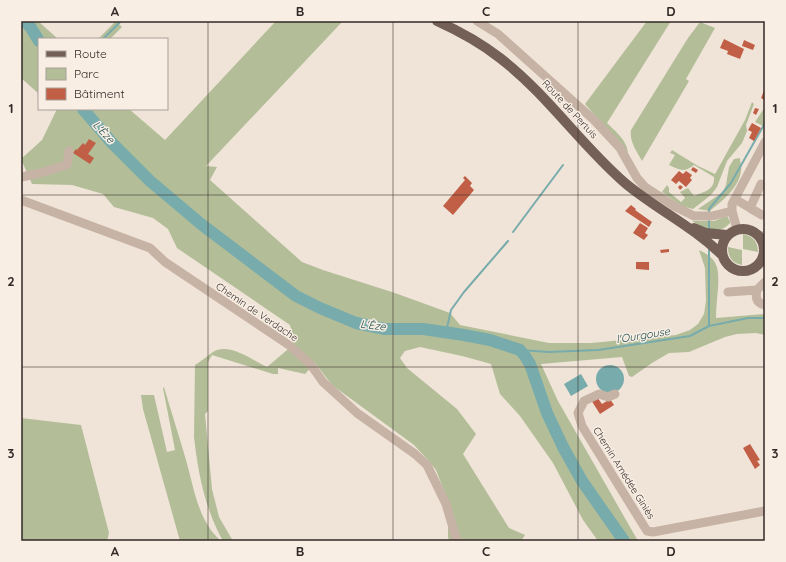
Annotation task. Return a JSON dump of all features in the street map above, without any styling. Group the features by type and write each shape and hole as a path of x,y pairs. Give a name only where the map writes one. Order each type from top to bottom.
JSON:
{"main road":[{"name":"Route de Pertuis","path":"437,21 470,37 501,58 537,91 586,145 615,174 651,203 679,222 723,256"},
{"name":"Route de Pertuis","path":"679,222 706,233 727,235"},
{"path":"748,228 763,236 765,248 760,268 742,271 736,270 725,262 722,249 723,242 727,235 737,229 748,228"}],"street":[{"path":"477,21 503,39 598,125 620,148 637,178 646,187 674,206 694,216 708,217 732,211"},
{"path":"737,229 732,211 735,199 765,142"},
{"path":"21,177 67,165 69,151"},
{"path":"750,208 761,184"},
{"path":"735,199 762,215"},
{"name":"Chemin de Verdache","path":"21,200 150,248 165,262 289,345 311,365 323,382 356,413 415,454 427,465 446,504 458,541"},
{"path":"728,292 757,290 765,282"},
{"path":"757,290 757,300 765,305"},
{"name":"Chemin Amédée Giniès","path":"615,394 608,397 599,394 584,401 578,413 582,426 648,531 653,532 765,510"}],"green space":[{"path":"21,21 38,21 57,38 38,38 38,93 21,78"},
{"path":"116,21 122,27 111,38 99,38"},
{"path":"276,21 343,21 206,166 217,167 210,180 302,262 450,313 460,325 549,343 591,343 676,335 690,330 698,324 704,314 706,301 705,268 699,250 711,257 718,270 716,318 765,314 765,335 756,333 737,334 725,337 689,352 669,353 632,377 629,376 622,357 541,364 558,401 638,541 598,541 583,520 553,463 520,416 500,394 491,364 420,347 405,351 400,358 407,368 457,409 476,434 463,454 509,528 525,535 521,541 449,541 448,501 436,470 414,445 332,385 315,363 305,374 278,368 278,374 273,374 212,355 208,362 208,411 205,414 212,489 219,517 233,541 223,541 207,504 198,464 194,437 195,365 213,352 219,349 226,349 240,353 267,367 287,350 293,337 290,325 177,248 168,229 153,218 114,207 103,194 72,185 32,184 21,159 42,140 57,110 130,110 165,140"},
{"path":"647,21 671,21 607,123 626,145 628,154 585,104"},
{"path":"700,22 715,28 686,79 689,81 642,161 632,142 631,130 688,38"},
{"path":"752,102 754,104 746,125 747,131 742,143 727,161 717,187 711,195 693,209 681,206 662,192 667,185 669,192 681,202 685,198 680,192 688,188 694,196 711,188 714,177 694,165 682,170 669,165 675,155 670,153 672,150 698,166 715,174 745,120"},
{"path":"765,107 765,127 755,122"},
{"path":"740,158 740,177 729,194 710,211 698,209 723,192 726,185 729,167 734,159"},
{"path":"727,216 730,223 726,227 716,230 706,229 692,221 714,221"},
{"path":"743,234 750,236 754,240 757,245 758,252 743,249"},
{"path":"728,247 742,250 742,265 731,259"},
{"path":"164,387 198,504 207,524 221,541 180,541 143,409 141,395 154,395 167,452 175,450"},
{"path":"21,418 81,425 109,533 107,541 21,541"}],"water":[{"path":"610,365 620,369 624,379 620,389 610,393 600,389 596,379 600,369"},
{"path":"581,374 588,386 571,396 564,384"}],"building":[{"path":"724,39 744,49 740,59 727,54 728,51 720,48"},
{"path":"744,40 755,45 753,50 742,46"},
{"path":"765,88 765,98 764,100 761,98"},
{"path":"755,108 759,109 756,115 753,113"},
{"path":"752,123 761,128 754,141 749,138 752,132 748,130"},
{"path":"89,139 96,143 88,154 94,158 90,164 73,153 83,143 85,145"},
{"path":"693,167 698,170 696,173 691,170"},
{"path":"679,171 683,174 686,171 692,175 690,178 692,180 686,187 679,181 676,184 671,180"},
{"path":"465,176 472,183 470,186 474,190 453,215 443,206 465,180 463,178"},
{"path":"680,185 683,187 680,190 678,187"},
{"path":"631,205 636,209 635,210 652,222 649,227 625,211"},
{"path":"640,223 648,228 645,233 648,235 644,240 633,233"},
{"path":"669,249 669,252 661,253 660,250"},
{"path":"636,262 649,262 649,270 636,269"},
{"path":"597,397 602,404 610,399 614,405 600,414 591,400"},
{"path":"750,444 760,460 757,461 760,465 755,469 743,448"}],"waterway":[{"name":"L'Èze","path":"25,21 38,39"},
{"path":"104,38 121,21"},
{"name":"L'Èze","path":"84,110 112,143 150,181 201,224 296,296 356,323 385,329 423,329 464,335 490,340 520,350 530,364 547,413 563,447 582,481 624,541"},
{"path":"709,213 709,209 731,183 765,123"},
{"path":"513,232 563,165"},
{"path":"709,219 709,231"},
{"path":"446,332 451,310 464,292 508,241"},
{"path":"709,247 709,326"},
{"name":"l'Ourgouse","path":"520,350 549,352 598,350 690,336 709,326 748,318 765,318"}]}
